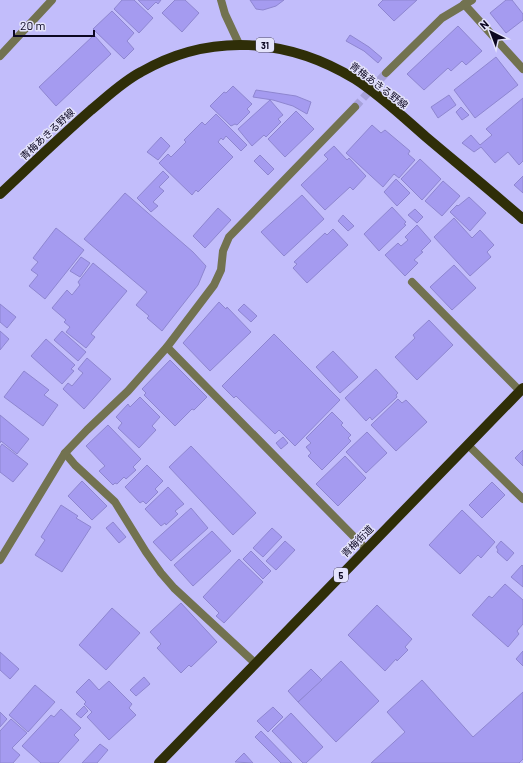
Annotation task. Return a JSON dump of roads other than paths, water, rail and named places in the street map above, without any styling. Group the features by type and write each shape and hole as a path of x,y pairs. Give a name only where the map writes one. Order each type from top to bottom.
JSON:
{"main road":[{"name":"青梅あきる野線","path":"0,194 86,115 117,88 140,72 163,60 187,52 239,44 268,46 299,53 331,65 356,80 384,101 523,219"},
{"name":"青梅街道","path":"159,763 522,389"}],"street":[{"path":"0,56 52,0"},
{"path":"221,0 225,14 239,44"},
{"path":"386,73 442,18 472,0"},
{"path":"464,4 523,69"},
{"path":"0,560 65,453 128,391 167,347 214,285 221,270 222,251 228,236 355,107"},
{"path":"412,282 522,389"},
{"path":"167,347 366,549"},
{"path":"468,445 523,499"},
{"path":"65,453 75,465 115,502 146,552 174,588 255,663"}],"tunnel":[{"path":"355,107 386,73"}]}
